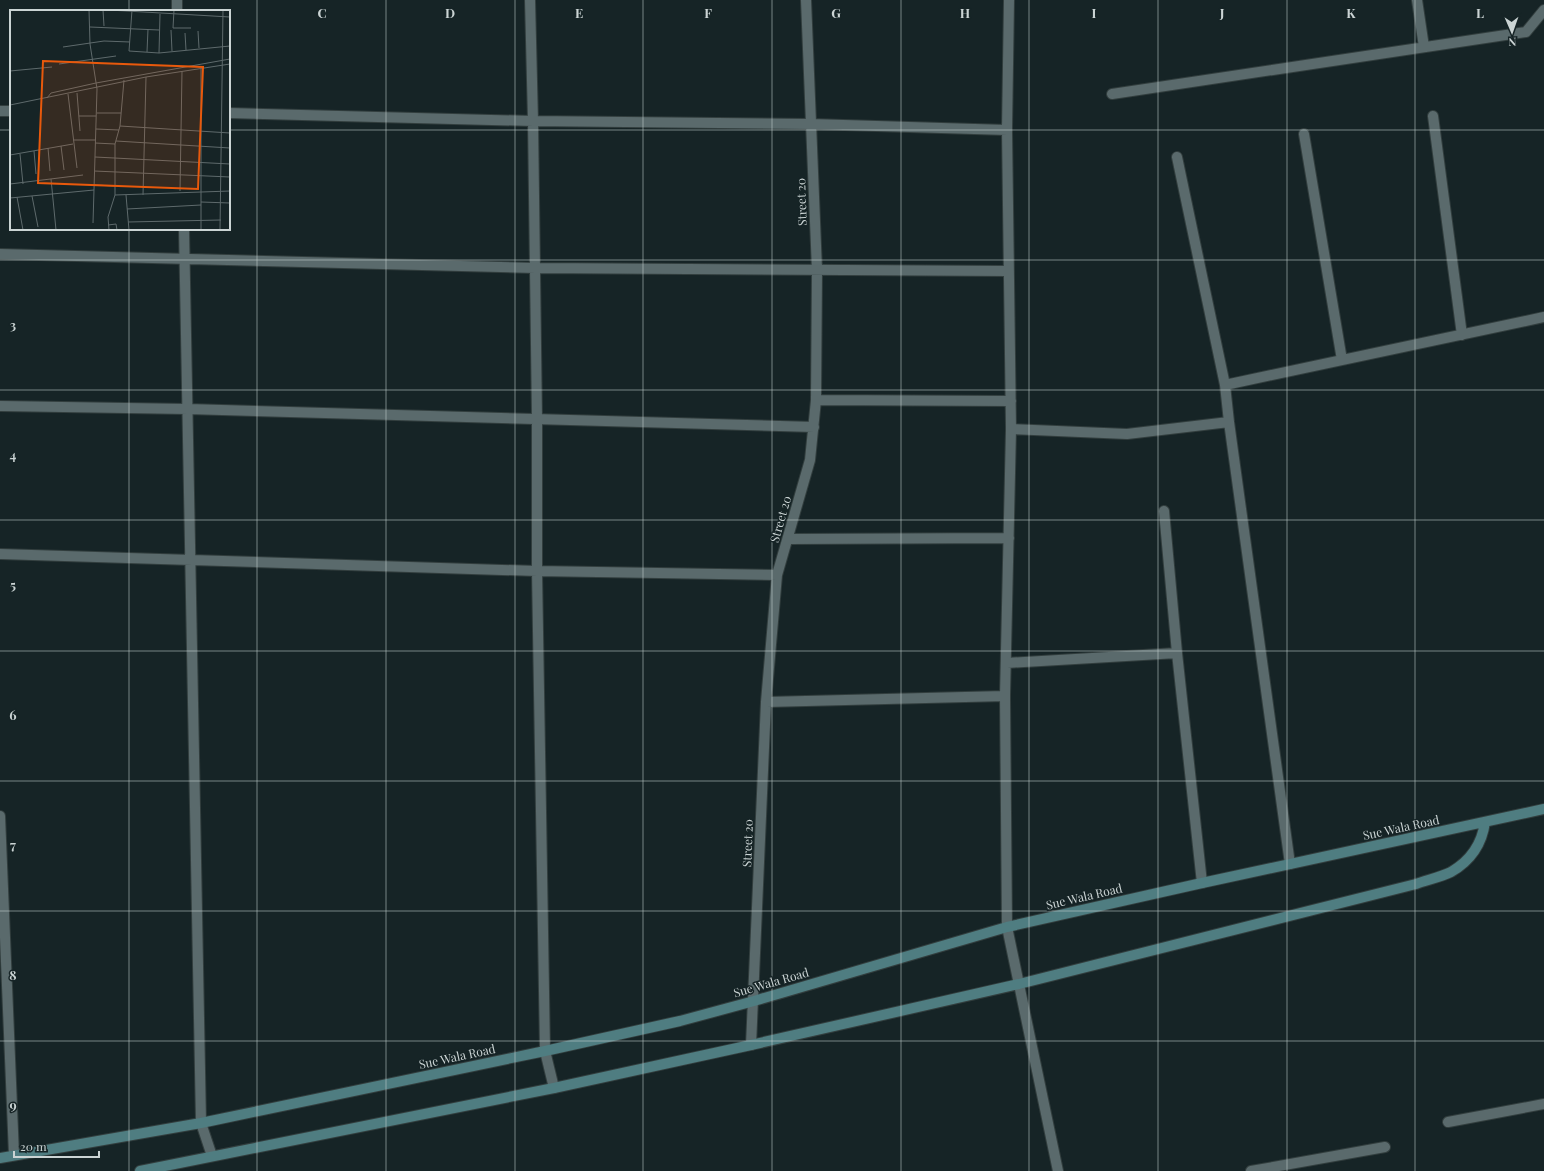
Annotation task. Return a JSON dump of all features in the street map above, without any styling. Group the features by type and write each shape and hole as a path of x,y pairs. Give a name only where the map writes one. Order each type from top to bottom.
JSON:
{"street":[{"path":"530,0 533,121 537,419 537,571 545,1051 554,1088"},
{"name":"Street 20","path":"751,1045 766,702 777,575 810,460 816,400 817,270 806,0"},
{"path":"1009,0 1007,130 1011,429 1007,663 1005,696 1007,927 1058,1171"},
{"path":"1417,0 1424,47"},
{"path":"1112,94 1526,32 1544,10"},
{"path":"230,113 533,121 811,124 1007,130"},
{"path":"1433,116 1462,335"},
{"path":"1304,134 1342,360"},
{"path":"1177,157 1226,385 1229,422 1290,864"},
{"path":"184,230 201,1123 212,1156"},
{"path":"0,254 535,268 1008,271"},
{"path":"1226,385 1544,317"},
{"path":"816,400 1011,401"},
{"path":"0,406 188,409 814,427"},
{"path":"1011,429 1127,434 1229,422"},
{"path":"1164,510 1177,654 1202,883"},
{"path":"788,539 1009,538"},
{"path":"0,554 537,571 777,575"},
{"path":"1007,663 1177,654"},
{"path":"766,702 1005,696"},
{"name":"Sue Wala Road","path":"0,1158 201,1123 545,1051 680,1021 754,1001 1007,927 1544,809"},
{"path":"0,816 14,1155"},
{"path":"140,1171 554,1088 751,1045 1019,984 1416,884 1451,872 1472,856 1484,833 1485,822"},
{"path":"1448,1122 1544,1104"},
{"path":"1251,1171 1385,1147"}]}
